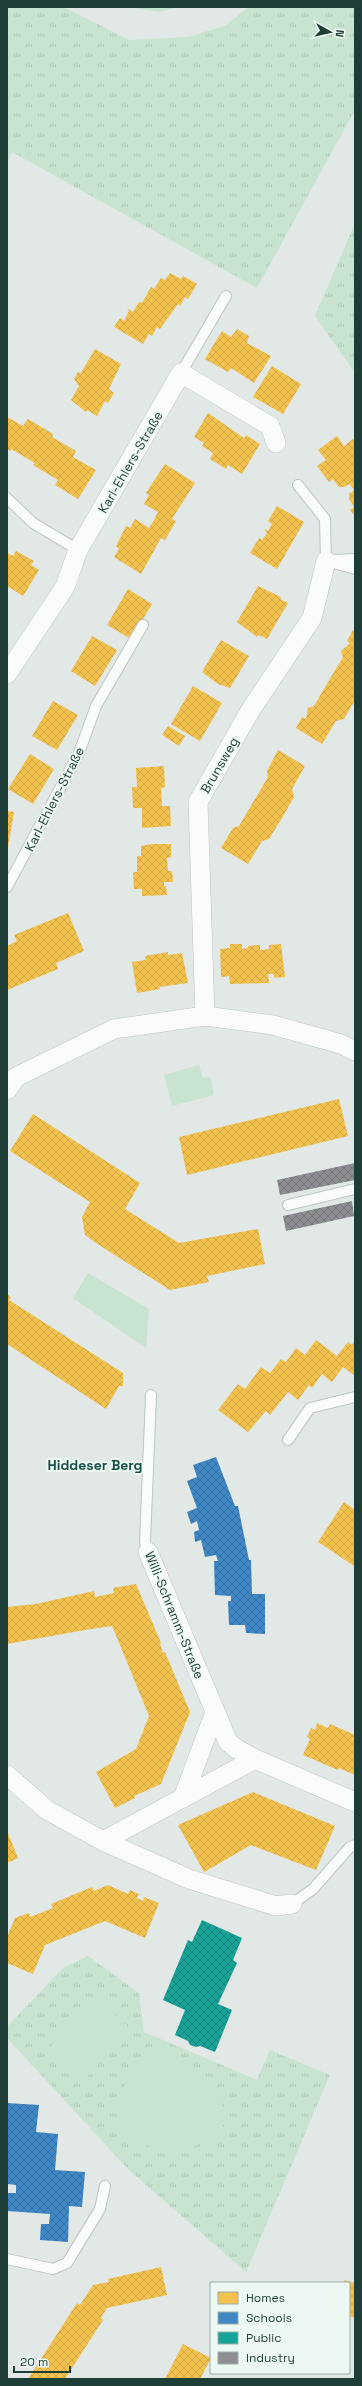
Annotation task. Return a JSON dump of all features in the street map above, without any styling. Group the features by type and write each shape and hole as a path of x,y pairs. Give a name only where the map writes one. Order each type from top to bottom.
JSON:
{"street":[{"path":"181,373 270,426 276,442"},
{"name":"Karl-Ehlers-Straße","path":"7,674 65,587 78,550 181,373"},
{"name":"Brunsweg","path":"205,1016 198,802 250,711 312,618 326,561"},
{"path":"10,1078 114,1028 205,1016 273,1025 341,1044 355,1051"},
{"name":"Willi-Schramm-Straße","path":"148,1552 228,1742 255,1759 355,1802"},
{"path":"182,1798 215,1712"},
{"path":"103,1841 255,1759"},
{"path":"7,1775 47,1810 103,1841 196,1881 276,1906 292,1904"}],"lane":[{"name":"Karl-Ehlers-Straße","path":"181,373 226,296"},
{"path":"298,485 324,519 326,561"},
{"path":"7,498 33,523 78,550"},
{"path":"326,561 355,559"},
{"path":"326,561 355,570"},
{"name":"Karl-Ehlers-Straße","path":"7,887 79,753 96,706 143,625"},
{"path":"288,1205 355,1189"},
{"name":"Willi-Schramm-Straße","path":"148,1552 145,1542 151,1395"},
{"path":"288,1440 310,1408 355,1397"},
{"path":"292,1904 313,1889 350,1847 355,1845"},
{"path":"7,2259 53,2269 67,2263 100,2209 105,2186"}],"green space":[{"path":"7,7 64,7 129,40 187,37 225,26 248,7 355,7 355,110 257,288 12,152 7,163"},
{"path":"127,7 177,7 159,12"},
{"path":"355,223 355,373 315,316"},
{"path":"199,1065 203,1078 210,1077 214,1095 172,1106 164,1075"},
{"path":"88,1273 149,1309 146,1348 73,1298"},
{"path":"88,1956 139,1993 144,2032 257,2080 270,2050 330,2075 246,2272 129,2170 7,2038 7,2027 63,1968"},
{"path":"96,1997 131,2030 80,2084 46,2051"},
{"path":"154,2050 178,2058 199,2075 218,2096 226,2118 219,2137 188,2148 154,2148 123,2138 119,2111 126,2080 138,2057"}],"building: Homes":[{"path":"170,273 181,279 183,276 197,284 188,299 185,297 180,306 178,304 160,329 157,327 152,336 149,334 143,344 114,327 120,318 124,321 129,311 127,308 133,312 139,302 142,303 151,287 154,289 161,278 165,280"},
{"path":"237,329 249,336 247,343 271,356 254,383 231,368 228,372 205,359 222,331 231,337"},
{"path":"95,349 121,364 109,389 114,393 108,403 105,401 97,416 87,410 86,412 71,400 79,386 74,379 78,372 81,373"},
{"path":"272,366 301,384 283,414 253,397"},
{"path":"208,413 244,438 246,435 260,444 242,474 228,465 226,469 210,459 213,453 202,446 204,443 194,437"},
{"path":"7,417 23,426 28,419 53,434 52,437 76,451 73,457 96,470 78,499 55,485 58,480 33,465 35,463 11,449 10,451 7,449"},
{"path":"337,436 344,446 353,439 355,441 355,516 350,510 354,507 349,499 349,494 354,490 352,487 349,484 344,487 339,487 333,479 329,482 317,466 326,460 318,450"},
{"path":"165,464 195,483 172,519 176,521 165,540 161,538 141,574 114,557 119,549 116,546 126,526 130,528 135,519 149,528 154,520 158,512 144,504 149,495 146,493"},
{"path":"277,506 304,522 277,569 250,553 259,538 262,540 267,533 264,529 268,531 272,524 268,521"},
{"path":"16,551 34,561 31,565 39,570 23,596 9,587 7,588 7,553 13,556"},
{"path":"258,586 281,597 280,599 288,603 267,639 259,635 257,637 237,622"},
{"path":"128,589 152,604 131,639 107,625"},
{"path":"353,630 355,632 355,700 344,719 336,721 322,744 296,728 302,717 306,719 308,708 314,706 343,657 341,651 350,643 347,641"},
{"path":"92,636 117,650 95,686 71,671"},
{"path":"221,640 249,656 230,688 218,684 202,672"},
{"path":"193,686 222,703 200,741 171,724"},
{"path":"53,701 78,715 57,750 32,736"},
{"path":"168,726 185,736 179,746 162,735"},
{"path":"278,750 305,766 292,789 294,797 282,818 269,839 262,841 248,864 221,848 233,828 239,826 268,777 267,771"},
{"path":"30,754 54,769 33,804 8,789"},
{"path":"164,766 165,787 161,788 162,806 170,806 171,826 142,828 142,808 133,808 132,787 137,787 136,768"},
{"path":"7,811 14,812 8,847 7,847"},
{"path":"152,844 171,844 171,857 167,858 168,871 172,871 173,882 164,882 167,895 142,896 142,889 134,889 133,872 137,872 137,856 141,856 141,846"},
{"path":"68,913 84,951 56,963 58,969 7,990 7,946 17,941 14,935"},
{"path":"230,944 242,944 242,949 248,948 248,946 260,945 260,950 269,949 269,945 281,944 285,977 274,978 274,974 268,974 269,983 230,984 229,976 221,977 220,949 230,948"},
{"path":"168,952 168,955 182,953 188,983 159,987 160,989 137,993 132,962 146,960 145,956"},
{"path":"339,1099 348,1136 187,1175 179,1137"},
{"path":"33,1114 140,1183 125,1209 179,1243 258,1229 265,1264 207,1276 209,1282 170,1290 99,1245 85,1235 82,1217 90,1202 10,1151"},
{"path":"7,1294 11,1297 9,1300 123,1373 123,1386 119,1386 106,1409 7,1344"},
{"path":"316,1340 337,1356 348,1342 352,1345 355,1340 355,1376 343,1367 332,1382 322,1374 312,1388 309,1385 298,1400 288,1392 270,1415 266,1411 248,1432 218,1410 238,1384 245,1389 261,1367 270,1373 281,1359 286,1362 296,1348 305,1355"},
{"path":"344,1502 355,1510 354,1566 318,1542"},
{"path":"136,1584 161,1643 163,1653 165,1652 190,1712 161,1784 134,1796 135,1798 115,1808 96,1772 136,1749 149,1716 112,1626 7,1644 7,1607 36,1604 94,1591 95,1597 114,1593 113,1588"},
{"path":"317,1723 328,1728 330,1724 355,1735 353,1739 355,1740 355,1775 339,1768 338,1770 303,1755 310,1739 307,1737 311,1728 315,1730"},
{"path":"253,1792 335,1826 316,1870 251,1845 204,1872 178,1825"},
{"path":"7,1831 18,1858 7,1863"},
{"path":"108,1885 128,1894 130,1890 139,1894 137,1898 143,1901 144,1897 159,1903 145,1938 105,1921 45,1945 33,1974 7,1963 7,1937 15,1918 29,1913 30,1917 53,1908 51,1904 92,1887 94,1891"},
{"path":"161,2267 167,2295 107,2308 101,2318 103,2320 65,2379 28,2379 77,2303 80,2305 93,2285 109,2282 108,2279"},
{"path":"355,2279 355,2318 350,2316 350,2282 344,2282 345,2280 353,2283"},
{"path":"183,2344 210,2358 200,2379 165,2379"}],"building: Schools":[{"path":"216,1457 235,1506 238,1506 249,1560 251,1560 252,1594 265,1594 265,1634 246,1633 245,1625 229,1625 228,1601 231,1601 231,1596 215,1595 214,1561 218,1561 216,1555 205,1557 201,1540 195,1542 194,1532 199,1530 197,1521 191,1524 187,1512 197,1508 187,1481 197,1477 193,1465"},
{"path":"7,2103 39,2105 36,2132 58,2134 55,2170 85,2172 82,2207 69,2206 68,2242 40,2240 41,2224 49,2224 50,2214 7,2211 8,2193 16,2193 16,2185 7,2184"}],"building: Public":[{"path":"202,1920 242,1938 233,1960 237,1963 218,2004 232,2010 215,2052 200,2046 196,2047 190,2045 188,2041 175,2035 185,2010 163,2000 188,1940 192,1942"}],"building: Industry":[{"path":"355,1163 355,1180 280,1195 277,1180"},
{"path":"352,1201 354,1216 286,1231 283,1216"}],"district":[{"name":"Hiddeser Berg","path":"95,1465"}]}
